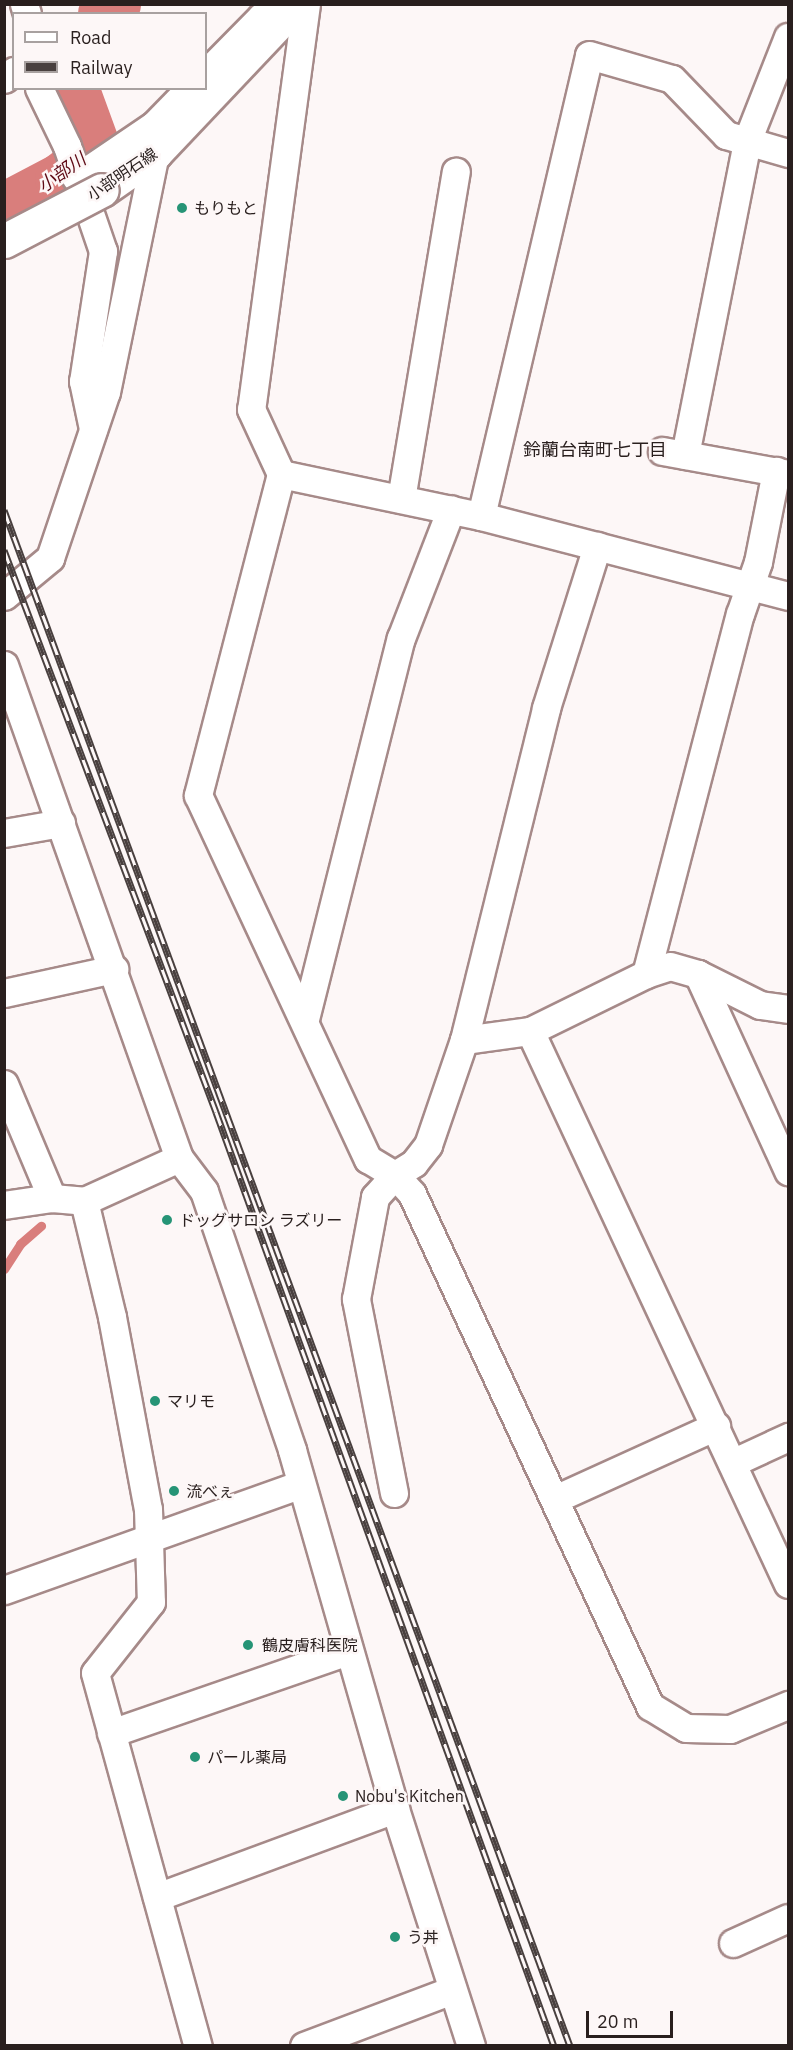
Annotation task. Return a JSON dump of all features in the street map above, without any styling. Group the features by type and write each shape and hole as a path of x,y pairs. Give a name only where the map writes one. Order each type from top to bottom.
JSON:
{"main road":[{"name":"小部明石線","path":"4,241 86,184 155,153 296,4"}],"street":[{"path":"207,72 261,17 284,4"},
{"path":"306,4 251,409 281,474 198,795 305,1019 368,1160 395,1175 412,1194 650,1706 687,1728 730,1729 789,1706"},
{"path":"646,974 749,586 758,562 782,473 673,453 747,141 789,37"},
{"path":"480,516 589,55 672,79 726,135 789,153"},
{"path":"40,90 86,184 103,251 83,381 93,430"},
{"path":"86,184 108,158 154,125 188,90"},
{"path":"4,596 50,558 106,392 155,153"},
{"path":"401,499 456,172"},
{"path":"281,474 451,509 789,596"},
{"path":"305,1019 401,638 451,509"},
{"path":"394,1493 356,1299 375,1197 395,1175 414,1162 428,1144 464,1040 546,708 597,546"},
{"path":"4,664 114,969 179,1158 204,1191 301,1484 395,1809 471,2046"},
{"path":"4,833 61,823"},
{"path":"464,1040 531,1031 646,974 670,966 699,974 760,1005 789,1009"},
{"path":"4,993 114,969"},
{"path":"699,974 789,1171"},
{"path":"531,1031 789,1584"},
{"path":"4,1084 52,1197"},
{"path":"4,1205 52,1197 84,1201 179,1158"},
{"path":"84,1201 112,1317 148,1509 150,1602 95,1673 198,2046"},
{"path":"555,1499 716,1426"},
{"path":"732,1463 789,1437"},
{"path":"4,1590 301,1484"},
{"path":"111,1733 348,1651"},
{"path":"157,1897 395,1809"},
{"path":"732,1943 789,1918"},
{"path":"304,2046 452,1990"}],"waterway":[{"name":"小部川","path":"106,12 115,4"},
{"name":"小部川","path":"4,209 61,179 90,157 93,143 74,90"},
{"path":"4,1269 20,1244 41,1226"}],"railway":[{"path":"4,510 570,2046"},
{"path":"4,550 216,1112 554,2046"}],"place":[{"name":"もりもと","path":"182,208"},
{"name":"ドッグサロン ラズリー","path":"167,1220"},
{"name":"マリモ","path":"155,1401"},
{"name":"流べぇ","path":"174,1491"},
{"name":"鶴皮膚科医院","path":"248,1645"},
{"name":"パール薬局","path":"195,1757"},
{"name":"Nobu's Kitchen","path":"343,1796"},
{"name":"う丼","path":"395,1937"}],"district":[{"name":"鈴蘭台南町七丁目","path":"595,450"}]}
